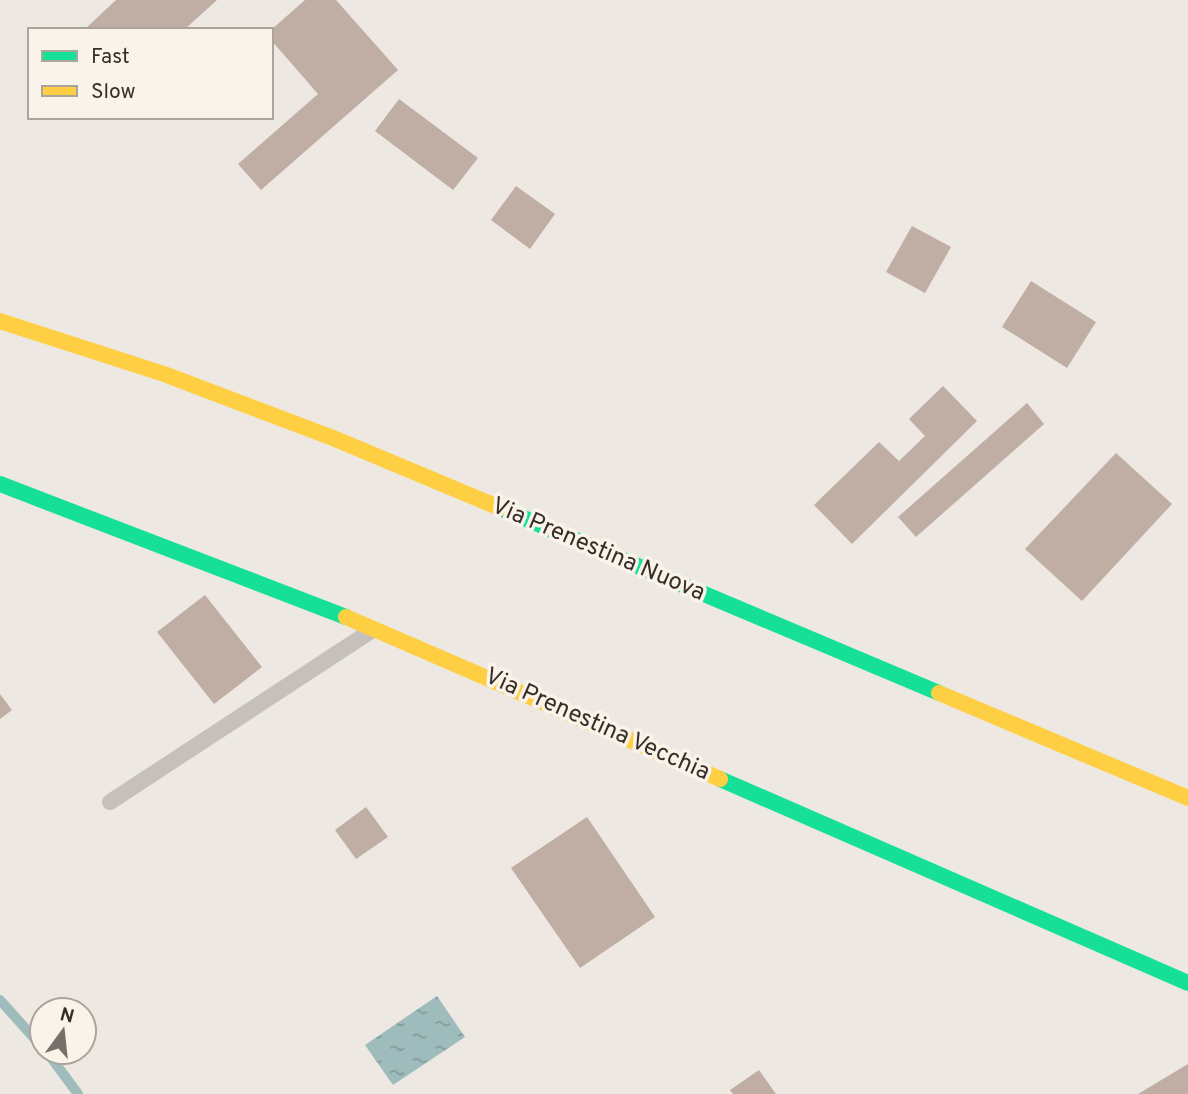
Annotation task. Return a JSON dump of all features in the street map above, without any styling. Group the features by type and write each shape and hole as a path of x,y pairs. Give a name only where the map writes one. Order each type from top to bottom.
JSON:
{"street":[{"name":"Via Prenestina Nuova","path":"0,321 164,374 333,438 1188,798"},
{"name":"Via Prenestina Vecchia","path":"0,484 375,628 1188,983"}],"lane":[{"path":"110,802 375,628"}],"water":[{"path":"437,996 465,1037 393,1085 365,1045"}],"building":[{"path":"116,0 217,0 186,28 86,28"},
{"path":"305,0 336,0 398,70 261,190 238,164 318,94 273,42 273,28"},
{"path":"399,99 478,158 453,190 375,131"},
{"path":"516,186 555,214 530,249 491,220"},
{"path":"912,226 951,247 925,293 886,272"},
{"path":"1031,281 1096,322 1067,368 1002,327"},
{"path":"943,386 977,421 852,544 814,505 879,442 899,461 925,436 909,419"},
{"path":"1027,403 1044,424 916,537 898,517"},
{"path":"1116,453 1172,504 1082,601 1025,549"},
{"path":"205,595 262,667 214,704 157,632"},
{"path":"0,694 12,710 0,719"},
{"path":"366,807 388,837 356,859 335,830"},
{"path":"587,817 655,917 580,968 511,868"},
{"path":"1188,1064 1188,1094 1138,1094"},
{"path":"759,1070 776,1094 733,1094 730,1090"}],"waterway":[{"path":"0,1000 28,1031"},
{"path":"57,1066 78,1094"}],"traffic: fast":[{"path":"0,484 346,617"},
{"path":"500,508 939,693"},
{"path":"720,779 1188,983"}],"traffic: slow":[{"path":"0,321 164,374 333,438 500,508"},
{"path":"346,617 720,779"},
{"path":"939,693 1188,798"}]}
